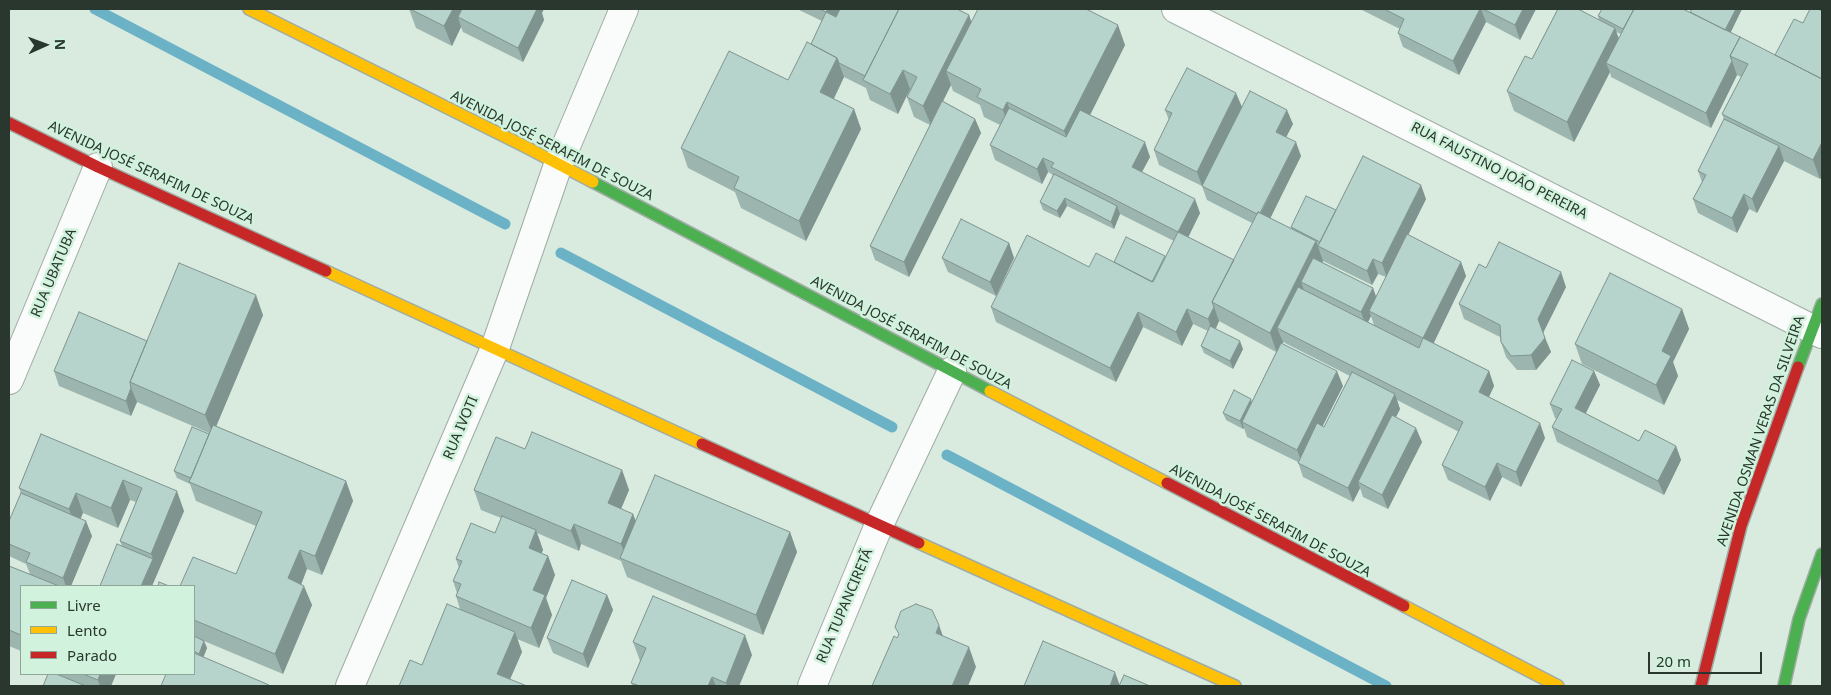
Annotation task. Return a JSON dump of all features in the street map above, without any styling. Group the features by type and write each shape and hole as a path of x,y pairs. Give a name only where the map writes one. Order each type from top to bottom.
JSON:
{"street":[{"name":"AVENIDA JOSÉ SERAFIM DE SOUZA","path":"249,9 522,145 1558,686"},
{"name":"RUA IVOTI","path":"350,686 496,348 558,165 624,9"},
{"name":"RUA FAUSTINO JOÃO PEREIRA","path":"1176,9 1817,331"},
{"name":"AVENIDA JOSÉ SERAFIM DE SOUZA","path":"9,123 98,167 1235,686"},
{"name":"RUA UBATUBA","path":"9,380 98,167"},
{"name":"AVENIDA OSMAN VERAS DA SILVEIRA","path":"1701,686 1741,526 1817,331 1822,304"},
{"name":"RUA TUPANCIRETÃ","path":"812,686 879,525 952,371"},
{"path":"1784,686 1799,619 1822,554"}],"building":[{"path":"410,9 453,9 444,26"},
{"path":"462,9 537,9 518,48 458,17"},
{"path":"840,9 899,9 865,76 839,63 837,58 811,44 826,12 836,17"},
{"path":"899,9 957,9 969,15 923,106 907,97 917,77 903,70 890,94 863,80"},
{"path":"978,9 1086,9 1118,25 1064,131 1007,102 1003,110 977,97 981,89 946,71"},
{"path":"1384,9 1480,9 1453,61 1398,33 1404,19"},
{"path":"1483,9 1523,9 1515,25"},
{"path":"1558,9 1578,9 1615,28 1567,122 1507,91 1525,56 1532,59"},
{"path":"1602,9 1634,9 1623,29 1598,16"},
{"path":"1634,9 1683,9 1740,37 1730,56 1732,61 1706,113 1606,63"},
{"path":"1692,9 1736,9 1725,30 1690,12"},
{"path":"1810,9 1822,11 1822,79 1775,55 1794,19 1803,23"},
{"path":"1740,37 1822,79 1822,142 1813,160 1722,114 1748,64 1730,56"},
{"path":"807,42 837,58 820,92 854,109 799,221 734,188 739,177 681,148 729,51 788,80"},
{"path":"1187,68 1236,93 1197,172 1154,150 1172,113 1165,110"},
{"path":"1250,91 1287,110 1276,132 1296,142 1260,213 1258,212 1257,214 1202,186"},
{"path":"942,101 975,119 904,262 870,246"},
{"path":"1009,108 1066,137 1080,110 1145,142 1132,167 1195,199 1178,232 1051,167 1054,163 1043,158 1037,169 990,145"},
{"path":"1724,119 1779,146 1752,199 1744,194 1732,218 1693,199 1706,175 1698,171"},
{"path":"1363,156 1421,185 1382,263 1373,259 1367,271 1318,246"},
{"path":"1054,174 1117,206 1111,222 1065,198 1057,211 1040,202"},
{"path":"1306,196 1336,210 1320,242 1291,227"},
{"path":"1258,212 1316,241 1270,333 1212,302"},
{"path":"961,219 1009,243 990,282 942,258"},
{"path":"1178,232 1234,260 1212,302 1214,307 1208,319 1187,309 1176,332 1138,312 1110,368 991,307 1027,235 1089,267 1096,253 1153,282"},
{"path":"1407,234 1461,262 1423,338 1369,311"},
{"path":"1126,237 1165,256 1152,282 1114,262"},
{"path":"1499,242 1561,272 1538,319 1545,338 1531,355 1511,356 1501,342 1500,325 1459,304 1479,264 1486,268"},
{"path":"1313,258 1373,288 1361,312 1301,282"},
{"path":"179,263 256,295 205,415 130,382"},
{"path":"1610,273 1682,309 1662,351 1671,356 1656,385 1575,344"},
{"path":"1298,287 1419,348 1423,338 1489,371 1479,392 1540,423 1516,472 1497,463 1485,487 1442,465 1463,422 1277,328"},
{"path":"79,312 147,341 130,382 131,388 126,401 54,371"},
{"path":"1210,326 1240,341 1230,361 1201,346"},
{"path":"1281,343 1337,371 1297,450 1242,422"},
{"path":"1572,360 1594,371 1575,408 1639,441 1645,430 1676,446 1658,481 1552,427 1562,409 1550,404"},
{"path":"1352,372 1395,394 1348,488 1298,463 1317,423 1324,427"},
{"path":"1234,390 1251,399 1240,421 1223,413"},
{"path":"1392,415 1416,428 1382,495 1358,482"},
{"path":"213,425 346,481 315,556 300,550 288,578 304,586 275,654 195,620 195,585 180,585 193,557 236,574 262,512 189,482"},
{"path":"192,427 209,434 191,478 174,471"},
{"path":"532,432 622,470 608,503 633,514 621,544 574,524 571,531 474,490 496,437 525,449"},
{"path":"41,434 177,491 151,554 120,541 142,488 123,480 111,508 76,493 69,509 19,488"},
{"path":"655,475 790,532 756,615 620,558"},
{"path":"21,493 86,521 63,578 26,562 30,553 9,544 9,521"},
{"path":"502,516 536,530 529,548 548,556 533,590 545,595 531,628 456,596 461,584 453,581 462,561 456,559 471,523 495,533"},
{"path":"117,544 153,559 141,585 100,585"},
{"path":"9,566 56,585 20,585 20,635 9,630"},
{"path":"572,580 607,595 583,654 547,638"},
{"path":"653,596 745,635 726,683 712,677 708,686 640,686 631,683 646,648 633,642"},
{"path":"447,604 515,632 497,674 527,686 399,686 410,660 422,665"},
{"path":"916,604 932,610 939,625 936,633 969,647 952,686 872,686 894,636 897,638 899,634 895,627 901,611"},
{"path":"195,636 204,641 199,654 195,652"},
{"path":"1043,641 1115,672 1110,686 1024,686"},
{"path":"195,653 269,685 269,686 161,686 166,675 195,675"},
{"path":"48,675 58,675 86,686 43,686"},
{"path":"86,675 100,675 98,680"},
{"path":"1124,675 1150,686 1119,686"}],"waterway":[{"path":"95,9 505,224"},
{"path":"561,253 892,427"},
{"path":"947,455 1386,686"}],"traffic: fast":[{"path":"593,182 990,391"},
{"path":"1798,367 1822,304"},
{"path":"1784,686 1799,619 1822,554"}],"traffic: slow":[{"path":"249,9 593,182"},
{"path":"326,271 702,444"},
{"path":"990,391 1167,483"},
{"path":"919,543 1235,686"},
{"path":"1404,606 1558,686"}],"traffic: jam":[{"path":"9,123 98,167 326,271"},
{"path":"1701,686 1741,526 1798,367"},
{"path":"702,444 919,543"},
{"path":"1167,483 1404,606"}]}
